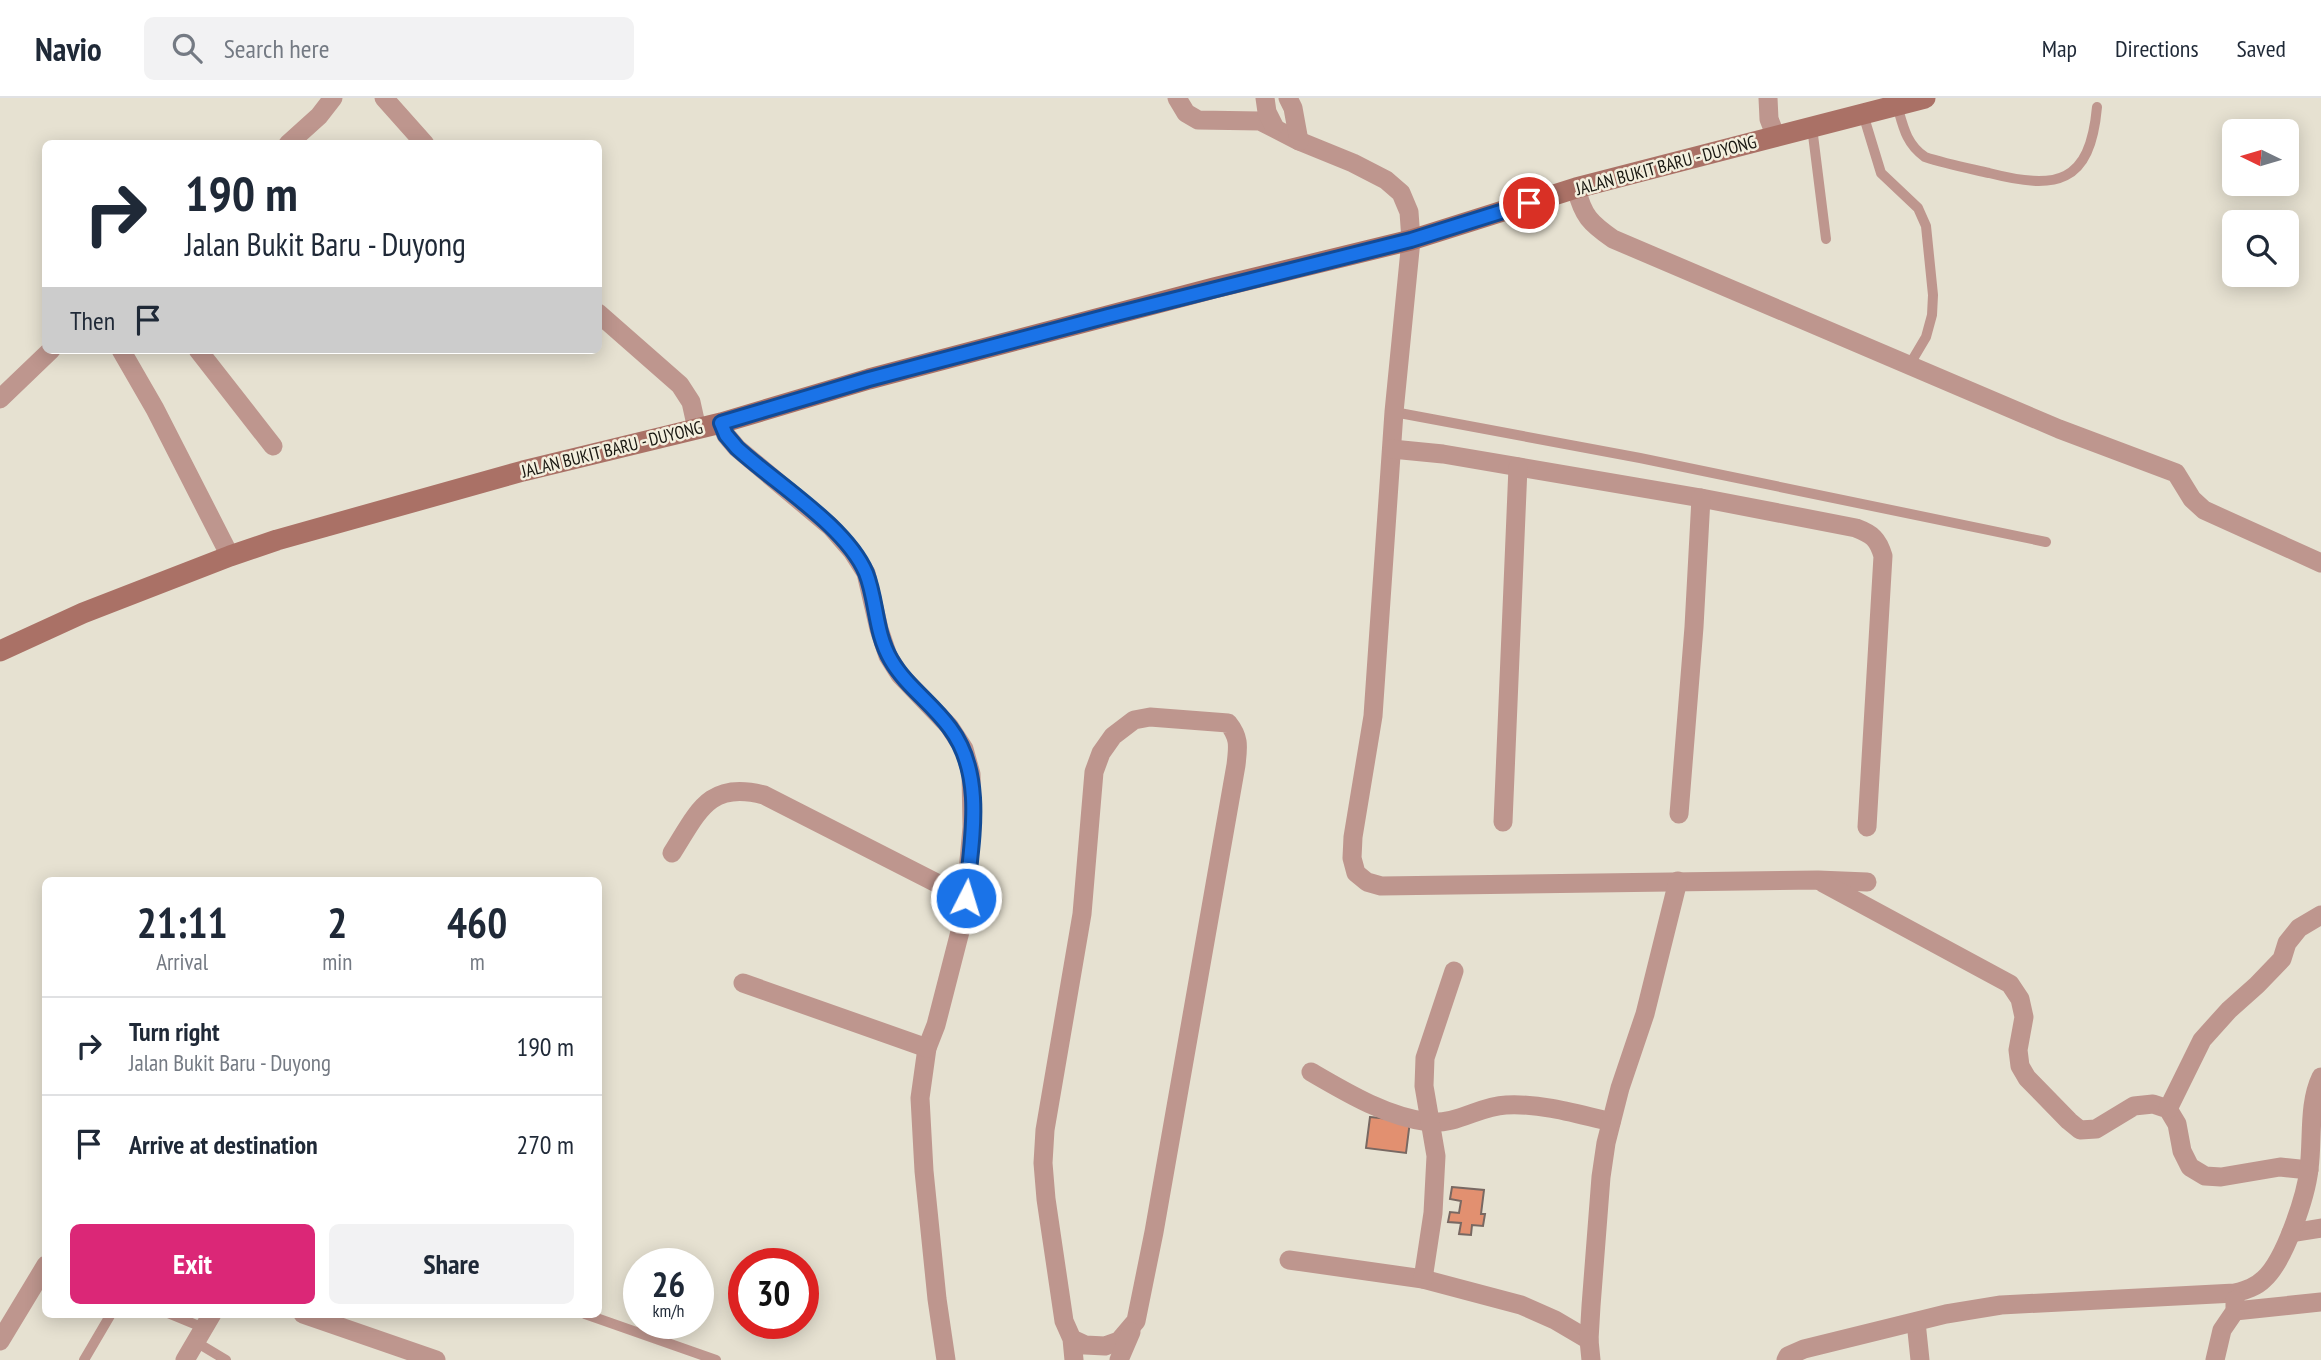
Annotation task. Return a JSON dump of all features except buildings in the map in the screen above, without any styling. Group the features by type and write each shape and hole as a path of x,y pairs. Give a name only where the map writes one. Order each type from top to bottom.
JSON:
{"main road":[{"name":"JALAN BUKIT BARU - DUYONG","path":"0,650 83,613 277,540 523,471 721,423 869,379 1411,240 1576,188 1863,114 1897,102 1925,98"}],"street":[{"path":"292,140 319,116 333,98"},
{"path":"384,98 421,140"},
{"path":"1177,98 1185,113 1198,120 1260,121 1299,141 1353,163 1385,180 1401,193 1409,212 1411,240 1394,412 1373,716 1353,837 1352,858 1356,873 1367,882 1381,886 1867,881"},
{"path":"1265,98 1267,112 1274,126"},
{"path":"1288,98 1293,108 1299,141"},
{"path":"1768,98 1769,119 1776,137"},
{"path":"1576,188 1581,207 1591,223 1613,239 2059,429 2176,473 2192,499 2204,510 2321,563"},
{"path":"602,317 680,385 691,402 697,429"},
{"path":"0,399 47,354"},
{"path":"123,354 155,409 230,556"},
{"path":"201,354 273,446"},
{"path":"721,423 726,435 737,448 831,527 852,551 866,573 888,656 900,675 949,726 964,750 971,774 972,814 966,898 954,958 936,1026 927,1048 922,1075 920,1124 937,1299 946,1360"},
{"path":"1392,449 1443,454 1701,498 1856,528 1871,534 1879,542 1882,566 1867,827"},
{"path":"1503,822 1518,467"},
{"path":"1679,814 1701,498"},
{"path":"1074,1360 1072,1339 1064,1321 1043,1163 1045,1130 1082,914 1094,772 1101,753 1113,736 1134,720 1150,717 1212,720 1228,723 1236,733 1236,765 1154,1232 1136,1321 1119,1360"},
{"path":"672,853 699,811 712,798 729,790 746,790 764,795 966,898"},
{"path":"1818,880 2010,984 2020,999 2024,1017 2018,1050 2020,1066 2027,1078 2080,1130 2096,1129 2134,1106 2152,1104 2168,1109 2177,1124 2182,1150 2190,1167 2205,1176 2221,1177 2280,1167 2309,1170"},
{"path":"1590,1350 1601,1177 1611,1122 1645,1014 1678,881"},
{"path":"2168,1109 2202,1040 2281,959 2287,943 2299,928 2321,915"},
{"path":"1423,1279 1433,1213 1436,1156 1424,1086 1425,1058 1454,971"},
{"path":"743,984 927,1048"},
{"path":"1311,1072 1376,1105 1403,1116 1430,1122 1450,1122 1505,1105 1547,1108 1611,1122"},
{"path":"2215,1360 2222,1330 2235,1302 2264,1279 2291,1233 2305,1192 2314,1098 2321,1077"},
{"path":"2291,1233 2321,1228"},
{"path":"1289,1260 1423,1279 1521,1305 1555,1320 1590,1350"},
{"path":"0,1341 42,1271"},
{"path":"1786,1360 1788,1356 1804,1349 1946,1314 2001,1305 2321,1302"},
{"path":"315,1318 436,1360"},
{"path":"1072,1339 1085,1345 1105,1346 1119,1341 1136,1321"},
{"path":"1916,1322 1920,1360"},
{"path":"185,1360 204,1328"}],"lane":[{"path":"1897,102 1908,140 1914,149 1925,156 2020,181 2043,183 2062,178 2078,166 2090,148 2097,107"},
{"path":"1863,114 1881,173 1918,208 1926,226 1933,295 1932,315 1926,337 1910,364"},
{"path":"1812,127 1826,239"},
{"path":"1394,412 1654,461 2046,542"},
{"path":"84,1360 109,1318"},
{"path":"180,1318 204,1328 226,1360"},
{"path":"596,1318 716,1360"}],"route":[{"path":"966,898 972,800 971,774 964,750 949,726 900,675 888,656 866,573 852,551 831,527 737,448 726,435 721,423 869,379 1214,288 1411,240 1529,203"}]}
